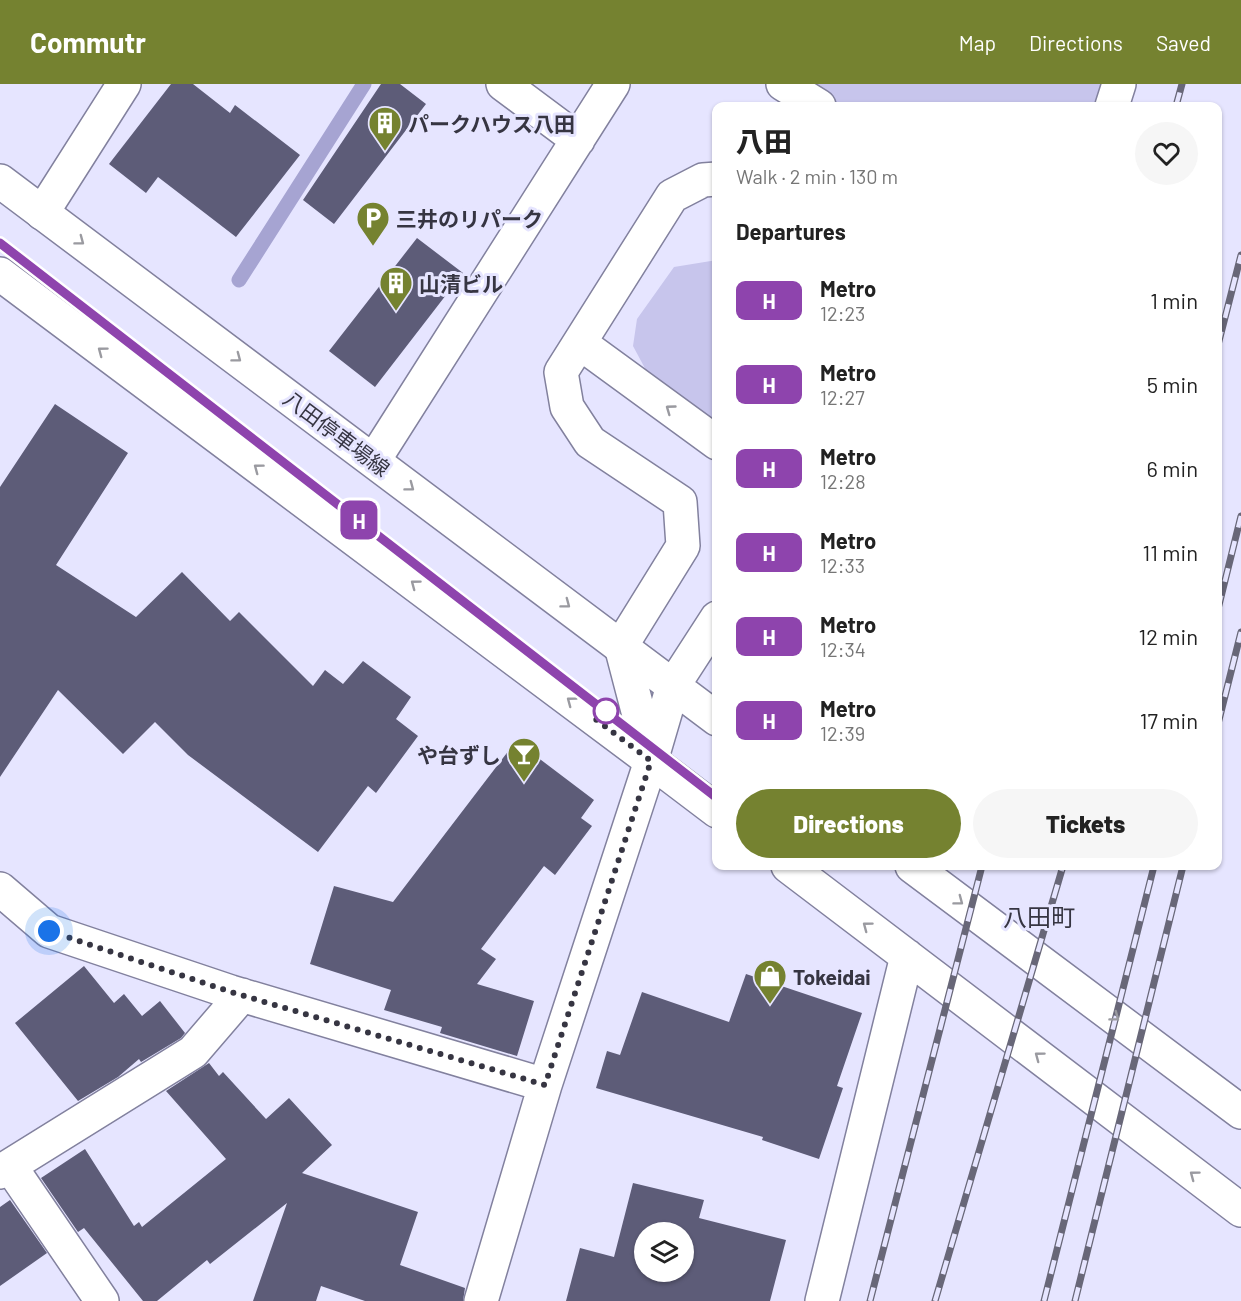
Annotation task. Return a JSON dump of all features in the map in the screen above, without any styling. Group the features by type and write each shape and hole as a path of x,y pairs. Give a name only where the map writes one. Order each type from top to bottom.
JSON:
{"street":[{"path":"42,213 124,84"},
{"path":"503,84 578,140"},
{"path":"374,460 613,84"},
{"path":"783,84 812,102"},
{"path":"1113,102 1119,84"},
{"path":"651,761 621,646 683,546 680,502 590,442 567,407 561,372 672,196 703,180 712,179"},
{"name":"八田停車場線","path":"0,181 712,715"},
{"path":"1,277 712,807"},
{"path":"580,343 712,439"},
{"path":"481,1301 545,1085 651,761 673,686 712,626"},
{"path":"793,870 1241,1210"},
{"path":"917,870 1240,1105"},
{"path":"0,889 49,931 242,995 545,1085"},
{"path":"822,1301 907,956"},
{"path":"102,1301 5,1169 193,1052 242,995"}],"shaded area":[{"path":"804,84 1105,84 1101,102 833,102"},
{"path":"712,261 712,420 648,374 633,346 637,319 674,267"}],"building":[{"path":"171,84 193,84 230,113 235,105 300,155 236,237 158,177 146,193 109,164"},
{"name":"パークハウス八田","path":"381,84 400,84 426,104 334,224 303,200"},
{"name":"山清ビル","path":"417,238 463,273 375,387 329,351"},
{"path":"55,404 128,453 56,565 136,617 182,572 230,621 239,612 313,686 325,670 343,684 363,661 411,697 396,719 418,736 376,793 368,786 318,852 188,755 155,722 123,754 58,690 0,777 0,487"},
{"path":"516,741 594,800 581,818 592,826 555,875 544,866 481,949 496,959 477,984 534,1001 517,1056 440,1033 442,1027 384,1010 391,990 310,964 334,886 393,902"},
{"path":"84,966 114,1003 124,994 142,1016 160,1001 185,1033 181,1038 141,1062 139,1059 118,1077 78,1101 15,1023"},
{"path":"746,974 862,1013 837,1086 843,1088 819,1159 762,1140 763,1137 596,1088 607,1051 620,1055 642,992 729,1022"},
{"path":"209,1063 219,1076 223,1072 266,1119 289,1098 332,1145 302,1173 418,1212 400,1265 465,1288 463,1301 365,1301 321,1286 316,1301 253,1301 287,1203 210,1264 207,1260 157,1301 143,1301 84,1228 78,1232 41,1178 85,1149 134,1226 139,1222 142,1227 226,1159 166,1091"},
{"path":"633,1183 704,1200 699,1218 786,1240 770,1301 566,1301 580,1248 614,1257"},
{"path":"10,1200 47,1253 0,1286 0,1207"}],"waterway":[{"path":"239,280 364,84"}],"railway":[{"path":"1177,102 1182,84"},
{"path":"1222,329 1241,255"},
{"path":"1222,593 1241,516"},
{"path":"1222,708 1241,632"},
{"path":"870,1301 981,870"},
{"path":"935,1301 1062,870"},
{"path":"1044,1301 1153,870"},
{"path":"1075,1301 1182,870"}],"metro line":[{"name":"H","path":"0,243 712,794"}],"place":[{"name":"パークハウス八田","path":"385,152"},
{"name":"三井のリパーク","path":"373,247"},
{"name":"山清ビル","path":"396,312"},
{"name":"や台ずし","path":"524,783"},
{"name":"Tokeidai","path":"770,1005"}],"district":[{"name":"八田町","path":"1039,916"}],"route":[{"path":"49,931 231,992 545,1085 651,761 594,718 606,711"}]}
